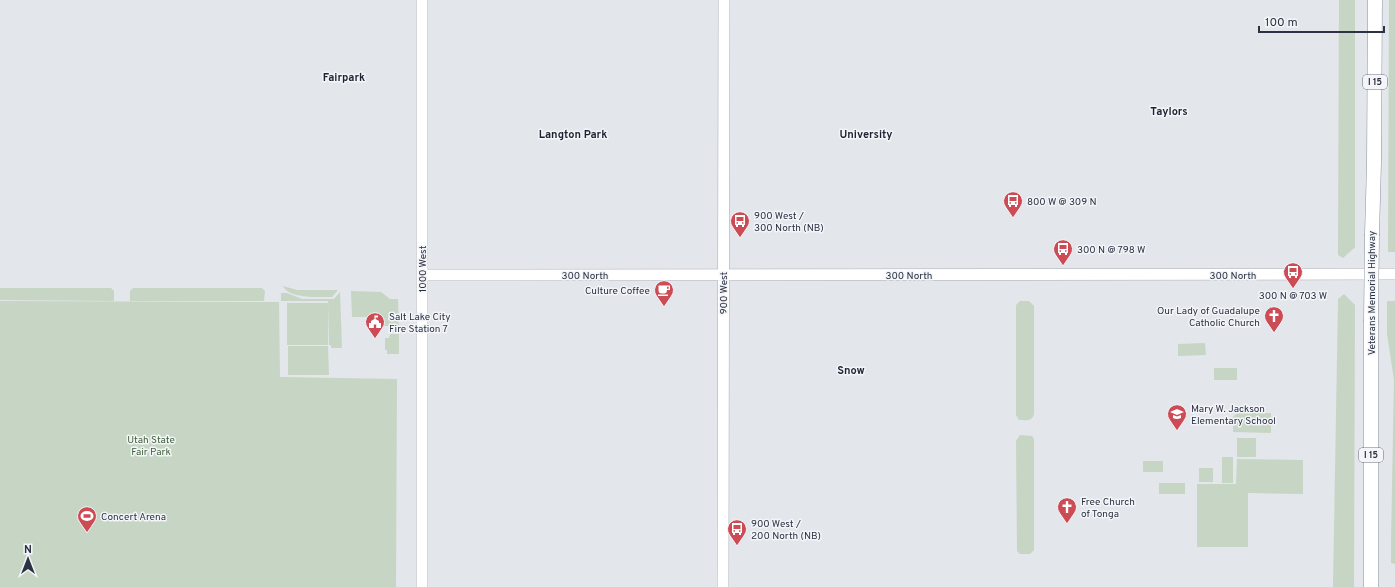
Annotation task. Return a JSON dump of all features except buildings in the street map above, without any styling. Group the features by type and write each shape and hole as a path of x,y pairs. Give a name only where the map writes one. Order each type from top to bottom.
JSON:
{"highway":[{"path":"1366,0 1374,163"},
{"name":"Veterans Memorial Highway","path":"1371,587 1371,322 1375,0"}],"street":[{"name":"1000 West","path":"422,0 422,587"},
{"name":"900 West","path":"723,587 724,0"},
{"name":"300 North","path":"422,275 1395,274"}],"green space":[{"path":"1339,0 1355,0 1355,248 1343,258 1338,255"},
{"path":"1389,0 1395,0 1395,252 1388,252"},
{"path":"283,286 297,290 338,290 332,297 313,297 292,293 286,290"},
{"path":"0,288 111,288 114,291 114,301 0,300"},
{"path":"133,288 262,288 265,291 264,301 130,301 130,291"},
{"path":"351,291 381,292 390,299 398,299 399,330 394,330 389,326 384,326 384,317 352,317"},
{"path":"340,292 342,348 331,348 331,345 329,345 328,301 281,301 281,293 287,293 302,299 334,299"},
{"path":"1344,294 1355,305 1354,587 1333,587 1338,299"},
{"name":"Utah State Fair Park","path":"0,301 279,302 280,377 397,379 396,587 0,587"},
{"path":"1020,301 1029,301 1034,306 1034,414 1032,418 1026,420 1019,420 1016,415 1016,305"},
{"path":"1387,301 1395,301 1395,564 1391,563 1394,380 1387,334"},
{"path":"287,303 328,303 328,345 287,345"},
{"path":"390,334 399,334 399,354 387,354 387,350 385,350 385,338 389,338"},
{"path":"1205,343 1206,355 1178,356 1178,344"},
{"path":"288,346 328,346 329,375 288,375"},
{"path":"1214,368 1237,368 1237,380 1214,380"},
{"path":"1237,413 1271,413 1271,433 1233,432 1233,417"},
{"path":"1020,435 1032,436 1034,439 1034,550 1030,554 1020,554 1017,551 1016,441"},
{"path":"1237,438 1256,438 1256,457 1237,457"},
{"path":"1222,457 1233,457 1233,483 1222,483"},
{"path":"1237,459 1303,460 1303,494 1248,493 1248,547 1197,547 1197,484 1236,484"},
{"path":"1143,461 1163,461 1163,472 1143,472"},
{"path":"1199,468 1213,468 1213,482 1199,482"},
{"path":"1159,483 1185,483 1185,494 1159,494"}],"place":[{"name":"800 W @ 309 N","path":"1013,218"},
{"name":"900 West / 300 North (NB)","path":"740,238"},
{"name":"300 N @ 798 W","path":"1063,266"},
{"name":"300 N @ 703 W","path":"1293,289"},
{"name":"Culture Coffee","path":"664,307"},
{"name":"Our Lady of Guadalupe Catholic Church","path":"1274,333"},
{"name":"Salt Lake City Fire Station 7","path":"375,339"},
{"name":"Mary W. Jackson Elementary School","path":"1177,431"},
{"name":"Free Church of Tonga","path":"1067,524"},
{"name":"Concert Arena","path":"87,533"},
{"name":"900 West / 200 North (NB)","path":"737,546"}],"district":[{"name":"Fairpark","path":"344,77"},
{"name":"Taylors","path":"1169,111"},
{"name":"Langton Park","path":"573,134"},
{"name":"University","path":"866,134"},
{"name":"Snow","path":"851,370"}]}
